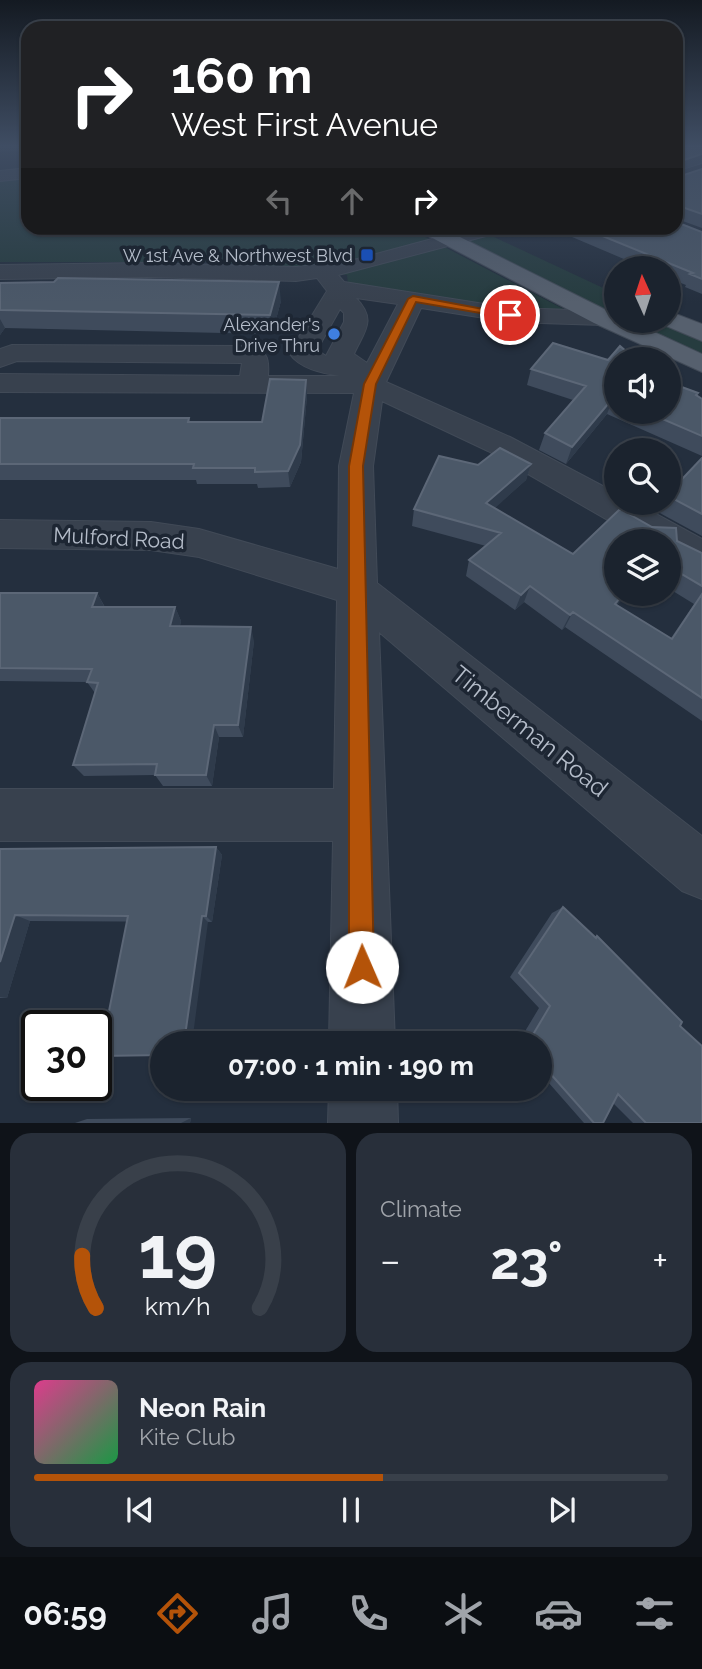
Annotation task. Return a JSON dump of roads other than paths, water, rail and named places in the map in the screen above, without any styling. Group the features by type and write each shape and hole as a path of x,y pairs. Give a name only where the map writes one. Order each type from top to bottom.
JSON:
{"main road":[{"path":"442,235 603,318 702,364"},
{"path":"494,235 512,245"},
{"path":"681,323 702,332"}],"street":[{"path":"358,373 323,365 302,353 337,283 351,267 467,235"},
{"path":"0,272 147,270 263,275 337,283 510,315 603,318"},
{"path":"337,283 344,299 356,312 356,322 339,357 358,373 499,444 702,556"},
{"path":"362,1031 356,466 358,373 413,299"},
{"path":"0,359 12,353 241,354 256,359 253,384"},
{"path":"0,383 253,384 358,373"},
{"name":"Mulford Road","path":"0,534 93,533 187,541 270,562 358,592"},
{"name":"Timberman Road","path":"358,592 702,871"},
{"path":"0,815 360,815"},
{"path":"363,1101 363,1123"}],"place":[{"name":"W 1st Ave & Northwest Blvd","path":"367,255"},
{"name":"Alexander's Drive Thru","path":"334,334"}]}
